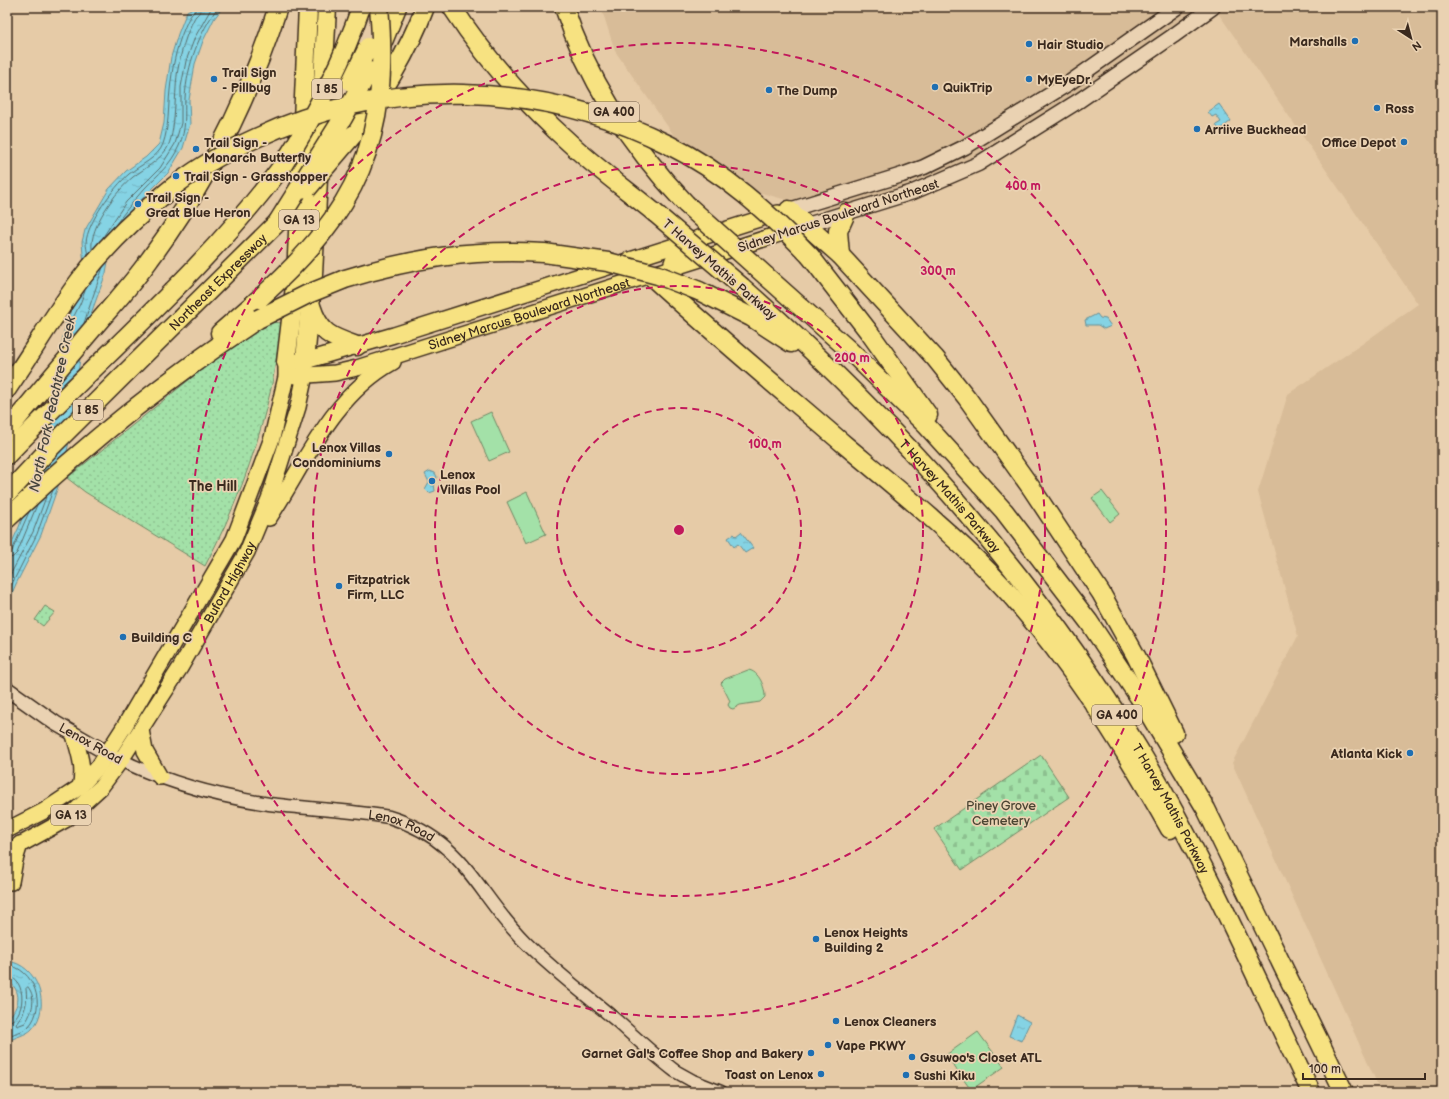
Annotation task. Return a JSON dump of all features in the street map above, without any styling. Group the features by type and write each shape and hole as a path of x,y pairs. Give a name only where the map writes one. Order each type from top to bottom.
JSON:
{"highway":[{"path":"7,431 150,260 185,209 239,112 256,71 278,7"},
{"name":"GA 13","path":"286,370 296,278 308,7"},
{"name":"GA 13","path":"305,368 327,7"},
{"name":"Northeast Expressway","path":"7,456 215,247 260,196 283,165 319,106 340,63 361,7"},
{"path":"160,388 203,347 296,265 318,240 342,207 360,172 373,132 379,101 382,57 379,7"},
{"path":"283,165 313,141 340,100 368,47 384,7"},
{"path":"277,223 343,118 369,71 397,7"},
{"name":"Northeast Expressway","path":"7,494 52,446 277,223 328,165 353,135 372,108 394,71 425,7"},
{"name":"T Harvey Mathis Parkway","path":"452,7 468,31 527,101 573,147 655,213 805,342 925,464 983,530 1040,602 1086,667 1139,750 1183,828 1225,909 1311,1092"},
{"name":"T Harvey Mathis Parkway","path":"564,7 589,68 615,114 655,169 686,204 880,379 970,472 1034,549 1089,622 1139,697 1206,809 1344,1092"},
{"path":"7,390 80,280 124,230 168,190 228,152 272,130 318,113 366,101 442,93 503,95 544,101 583,111 628,126 671,146 710,169 747,195 780,224 810,256 869,332 970,472"},
{"path":"789,210 840,255 951,377 1032,489 1082,564 1136,656 1190,766 1206,809"},
{"path":"840,255 838,231 846,213"},
{"path":"682,304 671,269 676,255 684,244"},
{"path":"7,520 65,466 160,388 258,319 308,294 345,279 397,264 432,257 501,252 544,253 608,262 658,276 699,291 750,317 782,337 849,387"},
{"path":"651,276 943,528 991,575 1032,620 1082,687 1141,779 1275,1017"},
{"path":"310,304 315,320 323,331 334,338 357,346"}],"main road":[{"name":"Sidney Marcus Boulevard Northeast","path":"305,368 357,346 924,167 965,147 1069,83 1177,7"},
{"name":"Sidney Marcus Boulevard Northeast","path":"286,370 305,368 335,373 651,276 931,185 978,164 1080,100 1213,7"},
{"path":"246,552 336,411 364,382 382,368 416,349"},
{"name":"Buford Highway","path":"7,852 14,840 66,820 100,787 121,760 180,668 246,552 269,499 285,454 305,368"},
{"name":"Buford Highway","path":"7,830 44,811 80,787 99,766 161,665 234,539 272,438 286,370"},
{"name":"Lenox Road","path":"7,689 74,735 107,753"},
{"path":"141,730 145,751 160,777"},
{"path":"74,735 82,763 83,773 80,787"},
{"path":"11,882 15,860 14,840 38,819 44,811"}],"street":[{"name":"Lenox Road","path":"107,753 160,777 224,796 269,804 389,817 403,821 429,834 452,851 462,862 508,924 524,942 567,982 675,1071 693,1081 721,1092"}],"shaded area":[{"path":"601,7 1204,7 1046,118 969,163 845,216 703,177 615,51"},
{"path":"1214,7 1442,7 1442,1092 1381,1092 1232,763 1298,636 1258,492 1288,394 1418,304"}],"green space":[{"path":"268,322 283,323 268,401 256,444 234,506 205,566 85,492 67,478 221,354"},
{"path":"491,412 509,452 489,461 471,421"},
{"path":"1102,491 1120,514 1110,522 1092,498"},
{"path":"527,492 546,534 526,543 507,502"},
{"path":"45,606 55,612 43,626 35,620"},
{"path":"748,670 755,673 761,680 765,697 760,702 740,705 733,709 730,708 728,705 730,701 721,683 725,679"},
{"name":"Piney Grove Cemetery","path":"1041,755 1069,797 962,870 934,829"},
{"path":"978,1032 1004,1067 971,1090 946,1055"}],"water":[{"name":"North Fork Peachtree Creek","path":"195,7 223,7 214,19 203,41 195,64 189,100 190,124 183,148 168,173 133,208 112,238 106,273 92,311 80,358 69,442 61,478 41,535 7,605 7,553 19,527 35,481 66,322 80,291 84,266 82,242 85,230 109,189 126,171 146,157 159,144 164,123 166,91 171,57 187,11"},
{"path":"1219,104 1231,121 1219,130 1216,125 1221,122 1216,115 1212,117 1208,112"},
{"path":"1097,314 1100,318 1106,319 1111,326 1104,329 1098,325 1086,325 1085,320"},
{"name":"Lenox Villas Pool","path":"430,471 435,473 437,477 434,484 435,491 429,493 425,489 429,482 425,474"},
{"path":"741,532 753,548 745,553 738,544 734,547 728,538 734,534 736,536"},
{"path":"7,961 18,964 27,970 34,978 39,988 41,1010 38,1020 32,1029 27,1033 7,1042 7,1020 15,1009 18,999 16,989 7,979"},
{"path":"1017,1015 1030,1022 1021,1041 1009,1036"}],"place":[{"name":"Marshalls","path":"1355,41"},
{"name":"Hair Studio","path":"1029,44"},
{"name":"Trail Sign - Pillbug","path":"214,79"},
{"name":"MyEyeDr.","path":"1029,79"},
{"name":"QuikTrip","path":"935,87"},
{"name":"The Dump","path":"769,90"},
{"name":"Ross","path":"1377,108"},
{"name":"Arriive Buckhead","path":"1197,129"},
{"name":"Office Depot","path":"1404,142"},
{"name":"Trail Sign - Monarch Butterfly","path":"196,149"},
{"name":"Trail Sign - Grasshopper","path":"176,176"},
{"name":"Trail Sign - Great Blue Heron","path":"138,204"},
{"name":"Lenox Villas Condominiums","path":"389,454"},
{"name":"Lenox Villas Pool","path":"432,481"},
{"name":"Fitzpatrick Firm, LLC","path":"339,586"},
{"name":"Building C","path":"123,637"},
{"name":"Atlanta Kick","path":"1410,753"},
{"name":"Lenox Heights Building 2","path":"816,939"},
{"name":"Lenox Cleaners","path":"836,1021"},
{"name":"Vape PKWY","path":"828,1045"},
{"name":"Garnet Gal's Coffee Shop and Bakery","path":"811,1053"},
{"name":"Gsuwoo's Closet ATL","path":"912,1057"},
{"name":"Toast on Lenox","path":"821,1074"},
{"name":"Sushi Kiku","path":"906,1075"}],"district":[{"name":"The Hill","path":"213,486"}]}
